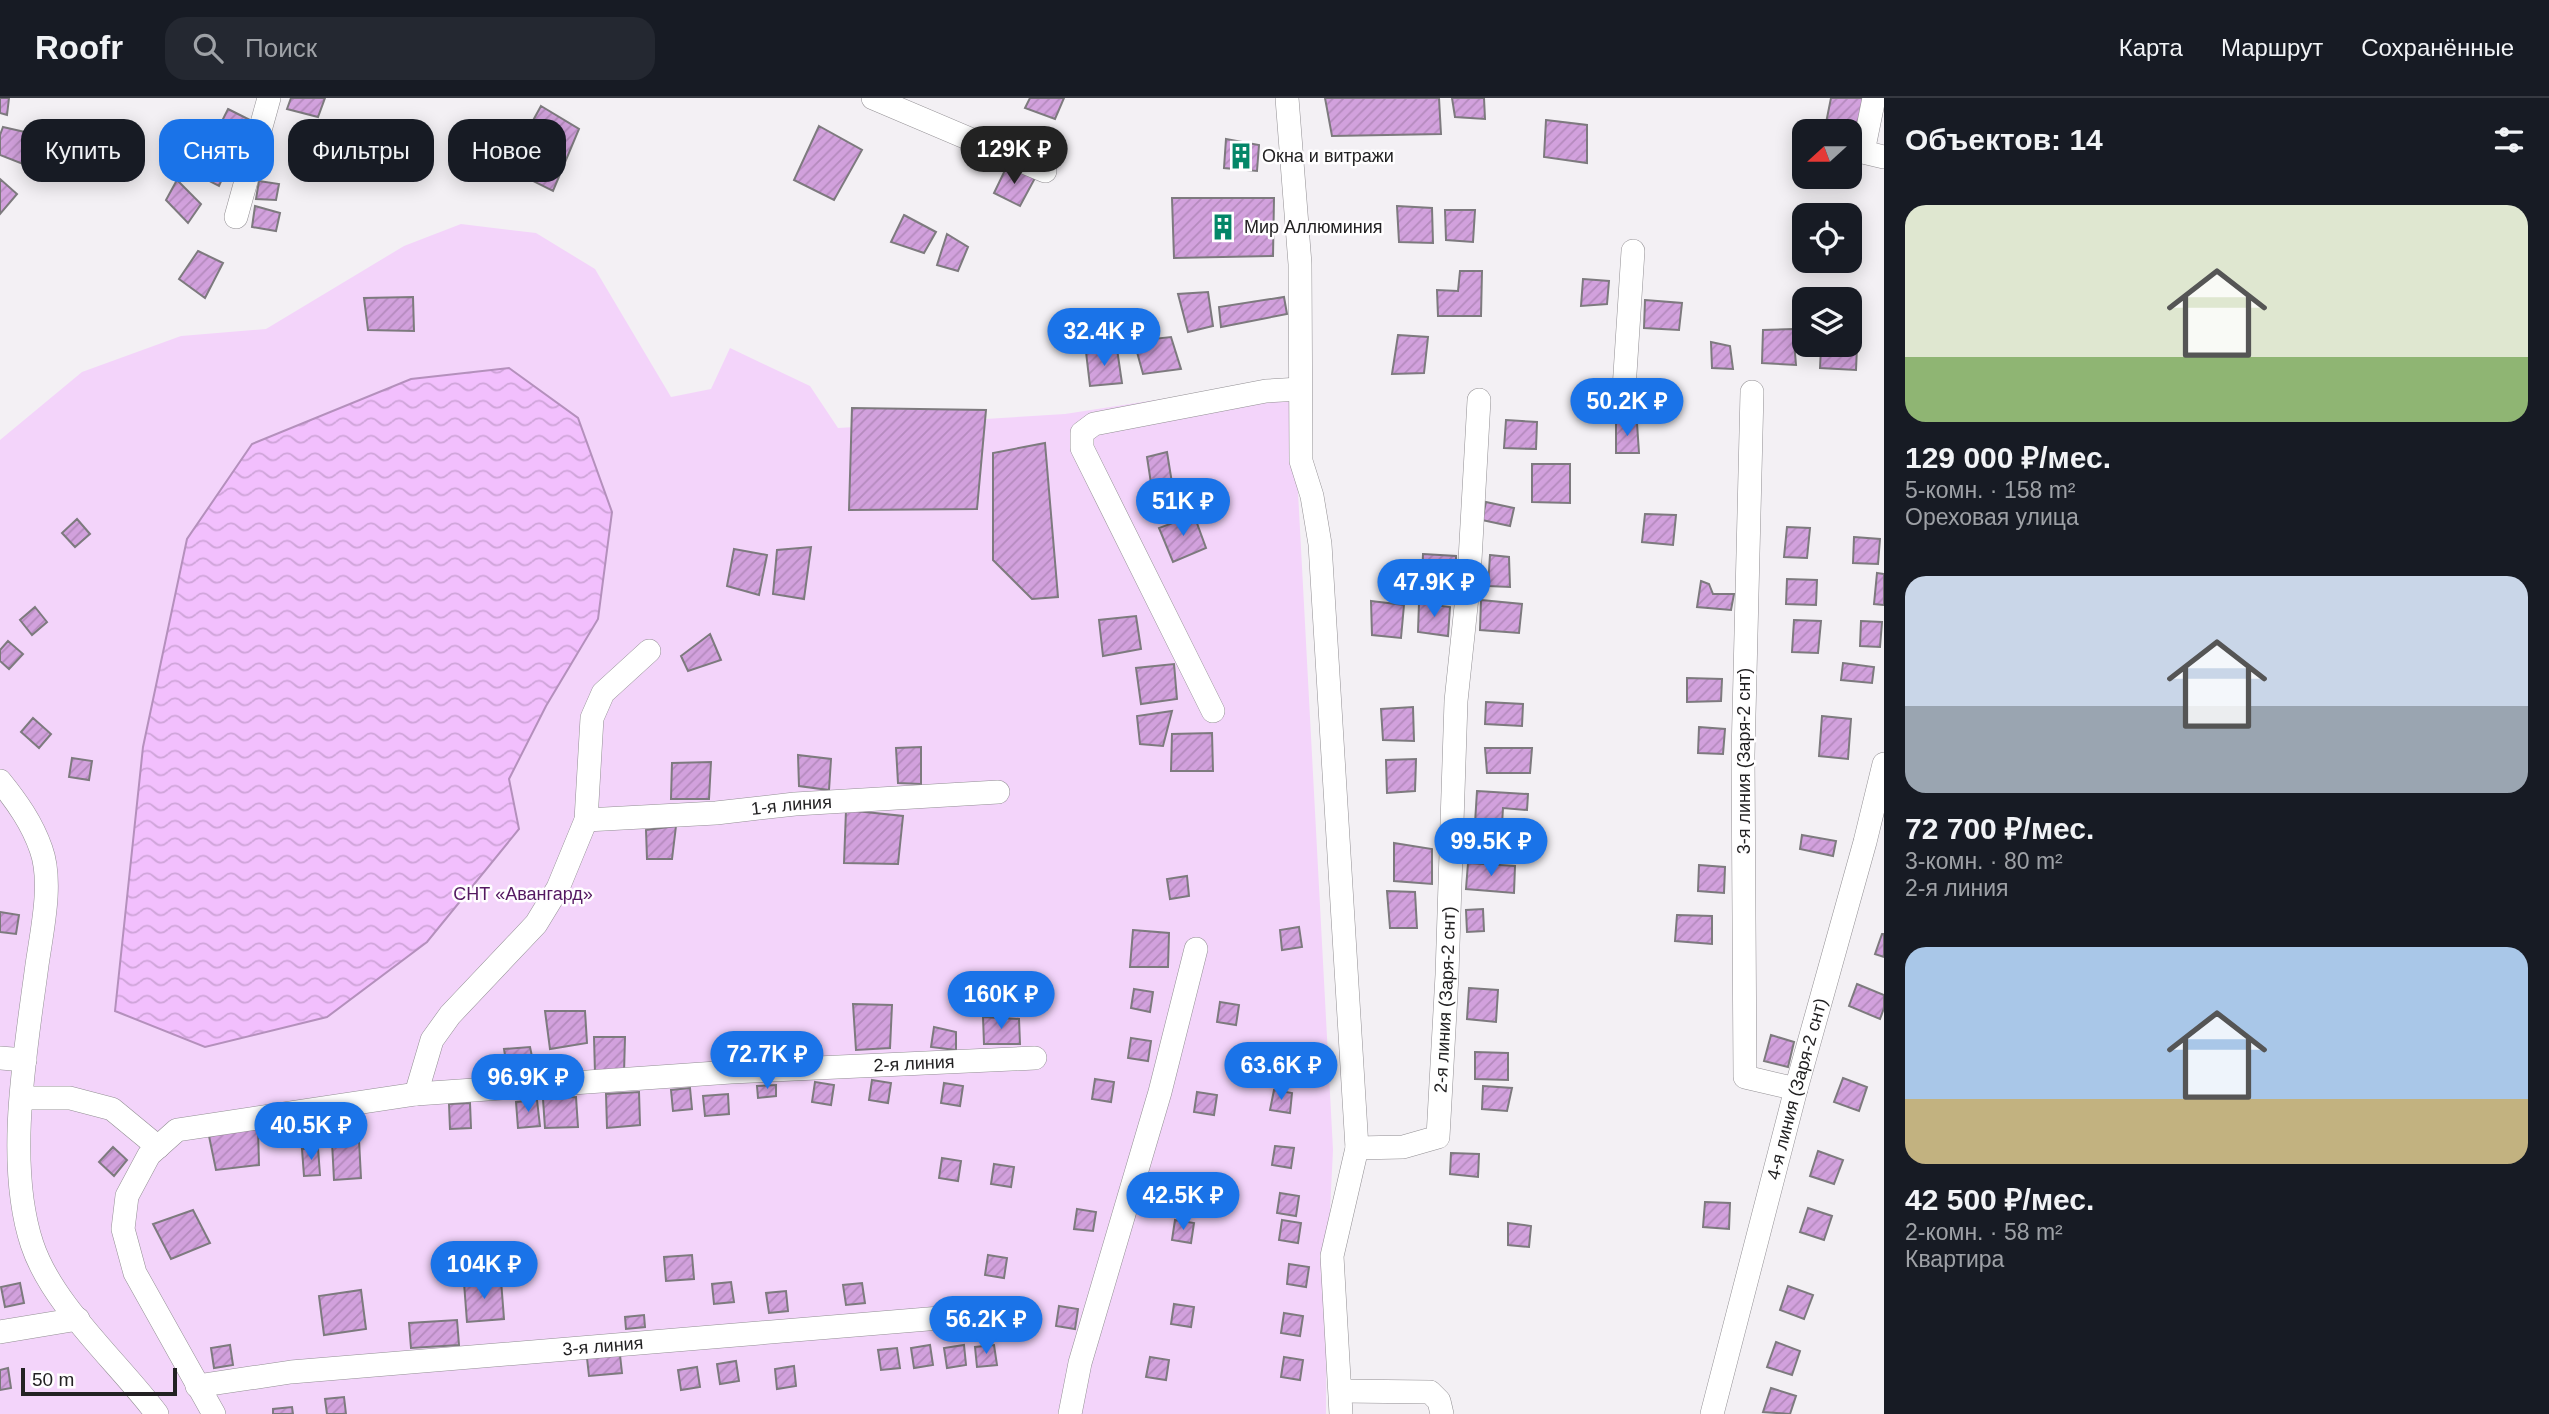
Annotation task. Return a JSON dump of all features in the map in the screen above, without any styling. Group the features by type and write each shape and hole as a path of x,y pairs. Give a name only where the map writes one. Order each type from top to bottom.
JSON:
{"street":[{"path":"236,217 269,98"},
{"path":"873,98 1045,171"},
{"path":"1287,98 1300,264 1301,461 1312,496 1320,544 1326,617 1357,1148 1332,1256 1341,1414"},
{"path":"1874,98 1864,152 1884,157"},
{"path":"1624,389 1633,251"},
{"path":"1213,711 1082,448 1082,433 1094,424 1266,391 1300,389"},
{"name":"3-я линия (Заря-2 снт)","path":"1752,392 1743,755 1745,1077 1796,1089"},
{"name":"2-я линия (Заря-2 снт)","path":"1357,1148 1403,1147 1438,1137 1447,975 1456,701 1469,578 1479,400"},
{"path":"416,1094 432,1040 450,1015 536,924 558,888 586,820 592,718 603,693 649,651"},
{"name":"4-я линия (Заря-2 снт)","path":"1712,1414 1796,1089 1866,842 1884,764"},
{"path":"0,781 22,808 42,850 47,896 24,1060 20,1142 21,1194 32,1245 49,1280 157,1414"},
{"name":"1-я линия","path":"586,820 999,792"},
{"path":"1070,1414 1080,1363 1160,1092 1196,949"},
{"path":"0,1058 24,1060"},
{"name":"2-я линия","path":"158,1147 177,1130 416,1094 731,1072 1035,1058"},
{"path":"22,1098 70,1098 112,1109 158,1147 149,1155 127,1196 123,1229 135,1273 214,1414"},
{"name":"3-я линия","path":"197,1386 291,1372 486,1354 952,1317 1010,1317"},
{"path":"0,1332 78,1319"},
{"path":"1341,1391 1430,1392 1439,1401 1442,1414"}],"green space":[{"name":"СНТ «Авангард»","path":"461,224 536,233 595,269 671,397 711,389 730,348 810,386 838,428 1065,414 1292,379 1333,1150 1327,1272 1326,1414 0,1414 0,440 82,372 181,336 266,329 404,246"}],"water":[{"path":"509,368 578,418 612,512 598,619 546,706 509,779 519,829 427,942 327,1017 205,1047 115,1011 143,747 187,539 252,444 411,379"}],"building":[{"path":"0,98 9,98 7,115 0,113"},
{"path":"291,98 325,98 318,117 287,109"},
{"path":"1030,98 1064,98 1055,119 1025,108"},
{"path":"1325,98 1439,98 1441,134 1332,136"},
{"path":"1452,98 1484,98 1485,119 1455,117"},
{"path":"1831,98 1863,98 1861,119 1827,119"},
{"path":"541,106 562,119 534,119"},
{"path":"228,109 248,119 223,119"},
{"path":"1546,120 1587,125 1587,163 1544,157"},
{"path":"566,121 579,129 566,160"},
{"path":"819,126 862,150 834,200 794,180"},
{"path":"3,127 21,131 21,163 0,155 0,135"},
{"name":"Окна и витражи","path":"1226,139 1259,145 1257,171 1224,168"},
{"path":"1007,166 1035,178 1020,206 994,193"},
{"path":"0,179 17,194 0,214"},
{"path":"176,182 179,182 201,204 188,223 166,200"},
{"path":"259,182 279,184 276,200 256,199"},
{"path":"535,182 557,182 553,191"},
{"name":"Мир Аллюминия","path":"1172,198 1274,198 1273,256 1174,258"},
{"path":"255,206 280,213 276,231 252,227"},
{"path":"1397,206 1432,208 1433,243 1399,242"},
{"path":"1445,210 1475,210 1473,242 1446,240"},
{"path":"904,215 936,232 924,253 891,242"},
{"path":"947,234 968,247 958,271 937,265"},
{"path":"198,251 223,263 205,298 179,279"},
{"path":"1460,271 1482,271 1481,316 1438,316 1437,290 1458,291"},
{"path":"1583,279 1609,281 1607,304 1581,306"},
{"path":"1208,292 1213,326 1188,332 1178,294"},
{"path":"413,297 414,331 368,330 364,298"},
{"path":"1284,297 1287,314 1221,327 1219,307"},
{"path":"1645,300 1682,303 1679,330 1644,328"},
{"path":"1792,329 1792,357 1795,357 1796,365 1762,363 1763,330"},
{"path":"1398,335 1428,337 1424,373 1392,374"},
{"path":"1171,337 1181,369 1143,374 1134,341"},
{"path":"1711,342 1730,346 1733,369 1712,368"},
{"path":"1117,349 1122,383 1090,386 1086,352"},
{"path":"1821,357 1857,357 1856,370 1820,368"},
{"path":"852,408 986,410 977,509 849,510"},
{"path":"1506,420 1537,422 1536,449 1504,448"},
{"path":"1616,423 1637,423 1639,453 1616,453"},
{"path":"1045,443 1058,597 1032,599 993,560 993,453"},
{"path":"1167,452 1177,514 1156,516 1147,457"},
{"path":"1532,464 1570,464 1570,503 1532,502"},
{"path":"1486,502 1514,508 1510,526 1482,520"},
{"path":"1645,514 1676,515 1673,545 1642,542"},
{"path":"1194,515 1206,548 1173,562 1159,528"},
{"path":"77,519 90,534 75,547 62,533"},
{"path":"1787,527 1810,528 1807,558 1784,557"},
{"path":"1854,537 1880,539 1878,564 1853,563"},
{"path":"811,547 804,599 773,594 777,550"},
{"path":"734,549 767,555 759,595 727,586"},
{"path":"1423,554 1456,556 1456,583 1422,582"},
{"path":"1490,555 1509,557 1510,587 1488,586"},
{"path":"1877,573 1884,574 1884,605 1874,604"},
{"path":"1787,579 1817,580 1816,605 1786,604"},
{"path":"1701,581 1709,584 1713,594 1734,594 1731,610 1697,607"},
{"path":"1481,600 1522,604 1519,633 1480,630"},
{"path":"1371,601 1404,605 1401,638 1372,635"},
{"path":"1419,603 1450,607 1448,636 1418,632"},
{"path":"35,607 47,622 32,635 20,620"},
{"path":"1136,616 1141,649 1103,656 1099,620"},
{"path":"1794,620 1821,621 1818,653 1792,652"},
{"path":"1861,621 1882,622 1880,647 1860,646"},
{"path":"710,634 721,660 688,671 681,656"},
{"path":"8,641 23,654 9,669 0,661 0,650"},
{"path":"1843,663 1874,667 1872,683 1841,680"},
{"path":"1174,664 1177,699 1141,704 1136,668"},
{"path":"1687,678 1722,679 1721,701 1687,702"},
{"path":"1486,702 1523,704 1522,726 1485,724"},
{"path":"1413,707 1414,741 1383,740 1381,709"},
{"path":"1172,711 1163,746 1140,744 1137,716"},
{"path":"1822,716 1851,719 1848,759 1819,756"},
{"path":"33,718 51,734 39,748 21,732"},
{"path":"1699,727 1725,729 1723,754 1698,753"},
{"path":"1212,733 1213,771 1171,771 1172,734"},
{"path":"921,747 921,784 898,783 896,748"},
{"path":"1485,748 1532,748 1530,773 1487,773"},
{"path":"798,755 831,759 829,790 799,786"},
{"path":"72,758 92,761 89,780 69,777"},
{"path":"1416,759 1415,791 1387,793 1386,760"},
{"path":"711,762 709,799 671,799 672,763"},
{"path":"1477,791 1528,794 1527,810 1503,808 1501,840 1474,839"},
{"path":"846,810 903,816 898,864 844,863"},
{"path":"676,826 672,859 647,859 646,830"},
{"path":"1802,835 1836,841 1833,856 1800,849"},
{"path":"1394,843 1432,849 1432,884 1394,881"},
{"path":"1468,863 1515,866 1514,893 1466,889"},
{"path":"1699,865 1725,867 1724,893 1698,891"},
{"path":"1187,876 1189,896 1170,899 1167,879"},
{"path":"1387,891 1415,892 1417,928 1390,928"},
{"path":"1483,909 1484,931 1467,932 1466,910"},
{"path":"0,912 19,915 16,934 0,932"},
{"path":"1677,915 1712,916 1712,944 1675,941"},
{"path":"1299,927 1302,947 1282,950 1280,930"},
{"path":"1133,930 1169,933 1168,967 1130,967"},
{"path":"1884,934 1884,957 1875,954"},
{"path":"1857,984 1884,995 1884,1008 1880,1019 1849,1006"},
{"path":"1469,988 1498,990 1496,1022 1467,1019"},
{"path":"1134,989 1153,992 1150,1012 1131,1008"},
{"path":"1220,1002 1239,1005 1236,1025 1217,1022"},
{"path":"853,1004 892,1005 890,1048 856,1050"},
{"path":"545,1011 585,1011 587,1043 550,1049"},
{"path":"983,1017 1019,1019 1020,1044 984,1044"},
{"path":"934,1027 956,1032 956,1050 931,1047"},
{"path":"1771,1035 1794,1042 1788,1067 1764,1061"},
{"path":"594,1037 625,1037 624,1073 595,1073"},
{"path":"1131,1038 1151,1041 1148,1061 1128,1058"},
{"path":"530,1047 536,1076 508,1074 504,1049"},
{"path":"1475,1052 1508,1053 1508,1080 1475,1079"},
{"path":"1843,1078 1867,1087 1859,1111 1834,1102"},
{"path":"1095,1079 1114,1082 1111,1102 1092,1099"},
{"path":"872,1080 891,1083 888,1103 869,1100"},
{"path":"815,1082 834,1085 831,1105 812,1102"},
{"path":"944,1083 963,1086 960,1106 941,1103"},
{"path":"776,1085 776,1096 758,1098 757,1086"},
{"path":"1483,1086 1512,1088 1507,1111 1482,1109"},
{"path":"690,1088 692,1109 673,1111 671,1090"},
{"path":"1274,1090 1292,1093 1290,1113 1270,1110"},
{"path":"639,1092 640,1125 607,1128 606,1094"},
{"path":"1197,1092 1217,1095 1214,1115 1194,1112"},
{"path":"728,1094 729,1114 705,1116 703,1096"},
{"path":"576,1097 578,1127 545,1128 543,1099"},
{"path":"537,1100 540,1126 518,1128 516,1102"},
{"path":"470,1103 471,1128 450,1129 449,1104"},
{"path":"258,1128 259,1165 216,1170 209,1136"},
{"path":"359,1140 361,1178 334,1180 332,1142"},
{"path":"1275,1146 1294,1148 1291,1168 1272,1165"},
{"path":"113,1147 127,1160 114,1176 99,1162"},
{"path":"318,1148 320,1175 304,1176 302,1149"},
{"path":"1818,1151 1843,1160 1834,1184 1810,1176"},
{"path":"1451,1153 1479,1154 1478,1177 1450,1174"},
{"path":"942,1158 961,1161 958,1181 939,1178"},
{"path":"994,1164 1014,1167 1011,1187 991,1184"},
{"path":"1191,1178 1210,1181 1207,1201 1188,1198"},
{"path":"1280,1193 1299,1196 1296,1216 1277,1213"},
{"path":"1705,1202 1730,1203 1729,1229 1703,1227"},
{"path":"1808,1208 1832,1216 1824,1240 1800,1232"},
{"path":"1077,1209 1096,1212 1093,1231 1074,1229"},
{"path":"193,1210 210,1243 171,1259 153,1224"},
{"path":"1175,1220 1194,1223 1191,1243 1172,1240"},
{"path":"1282,1220 1301,1223 1298,1243 1279,1240"},
{"path":"1508,1223 1531,1226 1529,1247 1508,1245"},
{"path":"692,1255 694,1279 666,1281 664,1257"},
{"path":"988,1255 1007,1258 1004,1278 985,1275"},
{"path":"1289,1264 1309,1267 1306,1287 1287,1284"},
{"path":"501,1280 504,1319 467,1322 464,1283"},
{"path":"731,1282 734,1302 714,1304 712,1284"},
{"path":"20,1283 24,1303 5,1307 1,1287"},
{"path":"862,1283 865,1303 846,1305 843,1285"},
{"path":"1788,1286 1813,1295 1804,1319 1780,1310"},
{"path":"361,1290 366,1329 324,1335 319,1296"},
{"path":"786,1291 788,1311 769,1313 766,1293"},
{"path":"1174,1304 1194,1307 1191,1327 1171,1324"},
{"path":"1059,1306 1078,1309 1075,1329 1056,1326"},
{"path":"1284,1313 1303,1316 1300,1336 1281,1333"},
{"path":"644,1315 645,1327 626,1329 625,1317"},
{"path":"457,1320 459,1345 411,1348 409,1323"},
{"path":"1776,1342 1800,1351 1792,1375 1767,1367"},
{"path":"230,1345 233,1365 214,1368 211,1348"},
{"path":"930,1345 933,1365 914,1368 911,1348"},
{"path":"964,1345 966,1365 947,1368 944,1348"},
{"path":"994,1345 997,1365 977,1367 975,1347"},
{"path":"897,1348 900,1368 881,1370 878,1350"},
{"path":"620,1355 622,1373 589,1376 587,1358"},
{"path":"1150,1357 1169,1360 1166,1380 1146,1377"},
{"path":"1284,1357 1303,1360 1300,1380 1281,1377"},
{"path":"736,1361 739,1381 720,1384 717,1364"},
{"path":"794,1366 796,1386 777,1389 775,1369"},
{"path":"697,1367 700,1387 681,1390 678,1370"},
{"path":"8,1368 11,1388 0,1390 0,1370"},
{"path":"1771,1388 1796,1396 1790,1414 1763,1412"},
{"path":"344,1397 346,1414 327,1414 325,1399"},
{"path":"292,1407 293,1414 273,1414 273,1409"}],"place":[{"name":"Окна и витражи","path":"1241,156"},
{"name":"Мир Аллюминия","path":"1223,227"}]}
